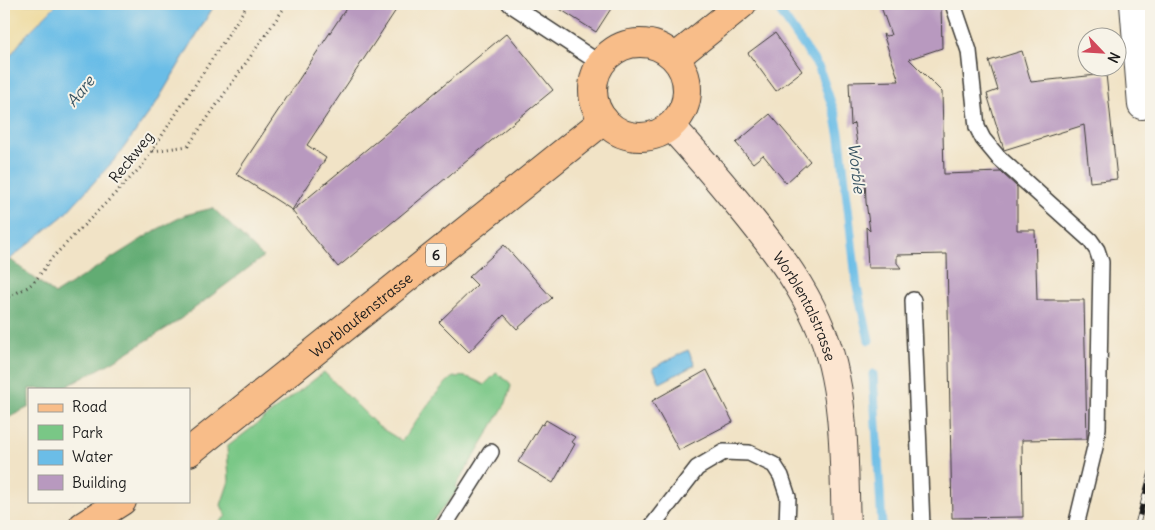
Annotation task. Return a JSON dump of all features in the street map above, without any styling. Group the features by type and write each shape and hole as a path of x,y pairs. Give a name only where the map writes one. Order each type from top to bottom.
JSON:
{"main road":[{"path":"675,58 742,4"},
{"path":"638,43 653,44 666,50 675,58 684,71 687,92 681,114 671,126 658,133 644,137 629,136 616,130 604,120 597,107 593,93 595,78 601,64 609,54 628,44 638,43"},
{"name":"Worblaufenstrasse","path":"190,451 604,120"},
{"name":"Worblentalstrasse","path":"671,126 699,156 773,246 797,281 816,315 829,352 840,401 846,526"},
{"path":"83,526 120,502"}],"street":[{"path":"1134,4 1142,106"}],"lane":[{"path":"510,4 601,64"},
{"path":"953,4 971,59 977,126 983,139 998,157 1090,240 1097,250 1101,262 1098,428 1076,526"},
{"path":"913,300 922,526"},
{"path":"444,526 491,452"},
{"path":"652,526 697,468 724,452 731,452 749,453 774,465 781,476 788,498 787,526"}],"path":[{"name":"Reckweg","path":"4,299 28,287 36,280 51,259 142,166 248,4"},
{"path":"153,151 188,146 287,4"}],"green space":[{"path":"213,208 263,257 175,323 112,362 64,388 28,388 28,408 4,420 4,264 11,260 55,294 156,230 185,215"},
{"path":"324,372 379,427 402,441 442,387 454,377 470,378 484,385 496,373 508,381 511,386 506,403 456,486 458,490 428,526 215,526 226,516 221,505 229,481 227,447"}],"sand":[{"path":"4,4 57,4 4,64"}],"water":[{"name":"Aare","path":"57,4 215,4 155,105 117,157 64,215 4,264 4,64 26,35"},
{"path":"688,350 695,365 660,383 653,368"}],"building":[{"path":"349,4 400,4 307,145 326,158 292,210 236,174"},
{"path":"552,4 614,4 596,32"},
{"path":"880,4 941,4 942,48 909,59 942,92 944,174 1001,172 1017,187 1017,230 1035,230 1037,300 1084,300 1087,439 1022,440 1023,517 952,518 947,254 897,255 897,263 901,268 868,268 866,227 870,231 865,178 862,178 854,123 851,126 849,82 899,81 883,34 886,36 891,35"},
{"path":"507,33 553,90 338,267 292,211"},
{"path":"775,33 802,71 776,91 748,53"},
{"path":"1022,51 1031,82 1078,77 1106,78 1117,179 1090,182 1084,125 1004,150 987,94 998,90 989,61"},
{"path":"770,114 810,161 786,183 763,155 753,163 736,143"},
{"path":"504,245 552,298 517,329 504,315 469,352 439,322 477,285 469,277"},
{"path":"707,370 733,422 679,450 652,401"},
{"path":"546,420 575,437 571,442 575,444 553,483 518,462 541,424 543,425"}],"waterway":[{"name":"Worble","path":"781,13 819,68 836,117 857,287 869,340"},
{"name":"Worble","path":"873,374 882,526"}],"railway":[{"path":"1137,526 1151,473"}]}
